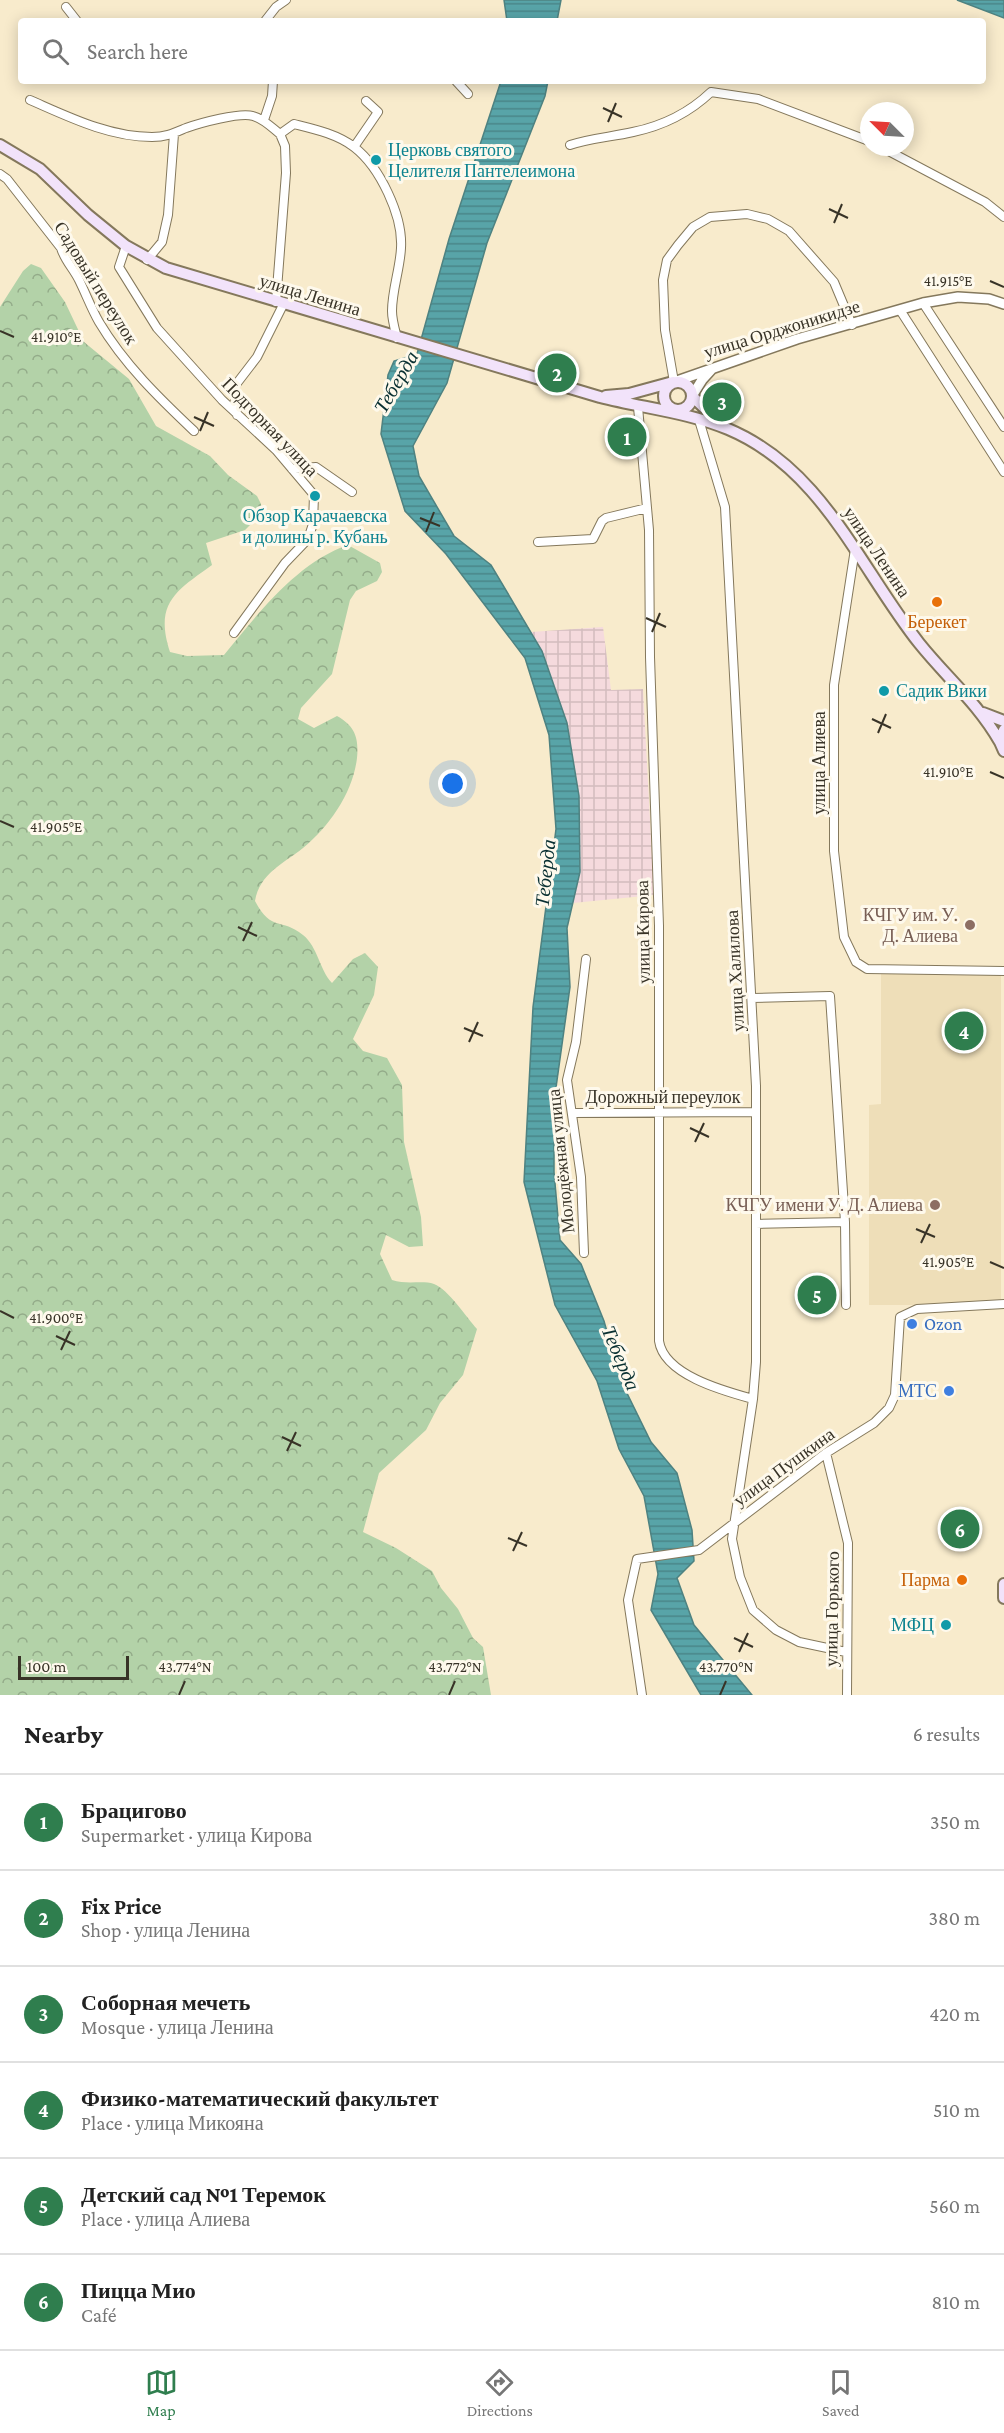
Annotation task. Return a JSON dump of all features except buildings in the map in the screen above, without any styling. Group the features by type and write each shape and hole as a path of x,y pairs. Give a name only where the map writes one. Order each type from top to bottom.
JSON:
{"main road":[{"name":"улица Ленина","path":"0,145 40,169 88,215 126,246 147,260 166,268 600,397 638,407 673,410 726,428 768,452 811,487 920,644 983,713 1002,746"},
{"name":"улица Ленина","path":"600,397 629,394 674,382"},
{"path":"674,382 685,384 692,396 686,408 673,410 667,407 663,394 674,382"},
{"name":"улица Ленина","path":"692,396 726,428"},
{"name":"улица Ленина","path":"983,713 1004,721"},
{"path":"1002,746 1004,730"},
{"path":"1004,1584 1004,1598"}],"street":[{"path":"267,18 276,7 286,0"},
{"path":"66,7 75,18"},
{"path":"264,120 272,96 273,84"},
{"path":"459,84 468,94"},
{"path":"570,145 594,137 633,132 663,123 695,106 711,92 758,99 860,138"},
{"path":"30,100 102,130 150,138 174,134 212,121 251,115 264,120 280,134 285,146 286,172 280,303 257,357 234,387 237,415"},
{"path":"354,147 378,112 366,101"},
{"path":"280,134 294,124 328,133 354,147 369,164 393,203 401,227 401,249 392,311 397,338"},
{"path":"147,260 162,242 168,215 174,134"},
{"path":"898,156 986,202 1004,217"},
{"name":"Садовый переулок","path":"0,174 7,179 61,248 65,261 79,280 84,295 101,325 140,380 194,431"},
{"path":"674,382 665,330 663,280 667,260 693,226 710,217 747,214 768,219 789,231 834,282 852,325"},
{"name":"Подгорная улица","path":"126,246 119,267 157,328 237,415 276,450 314,495 313,524 308,539 285,563 234,633"},
{"name":"улица Орджоникидзе","path":"674,382 716,366 923,303 955,297 989,299 1004,304"},
{"path":"923,303 1004,427"},
{"path":"900,310 1004,472"},
{"path":"692,396 702,380 716,366"},
{"name":"улица Кирова","path":"638,407 647,508 659,926 658,1278 661,1353 669,1362 711,1387 753,1399"},
{"name":"улица Халилова","path":"699,420 725,507 736,754 752,998 756,1362 753,1399 732,1539 740,1577 753,1610 776,1630 799,1642 846,1652"},
{"path":"292,469 316,467 352,492"},
{"path":"538,542 593,539 602,521 606,518 647,508"},
{"name":"улица Алиева","path":"855,549 834,685 834,851 843,938 856,962 867,969 1004,971"},
{"name":"Молодёжная улица","path":"584,1253 581,1177 567,1080 576,1042 586,959"},
{"path":"752,998 830,996 845,1222 846,1305"},
{"name":"Дорожный переулок","path":"572,1113 754,1112"},
{"path":"756,1224 845,1222"},
{"name":"улица Пушкина","path":"642,1695 628,1600 637,1558 699,1550 715,1541 734,1522 826,1453 874,1423 889,1408 895,1395 900,1317 916,1309 1004,1304"},
{"name":"улица Горького","path":"826,1453 848,1543 847,1695"}],"shaded area":[{"path":"603,627 611,690 643,689 654,895 573,903 580,872 579,796 567,723 542,651 531,632"},
{"name":"КЧГУ имени У. Д. Алиева","path":"881,974 1001,974 1001,1305 869,1305 869,1105 881,1104"}],"green space":[{"path":"31,264 41,268 65,302 84,342 129,379 156,426 210,456 228,475 257,496 261,504 261,514 245,530 206,543 212,565 179,591 167,610 166,635 170,652 187,656 224,655 279,591 311,564 329,553 348,545 380,563 382,572 377,581 356,591 350,600 332,674 301,708 298,719 314,728 337,716 352,728 356,739 357,758 351,783 331,819 303,848 267,876 255,901 261,911 272,921 295,930 308,940 332,983 353,959 365,953 378,967 374,995 353,1039 363,1051 387,1058 402,1085 404,1142 421,1217 423,1246 409,1247 386,1235 380,1254 392,1280 434,1284 451,1298 477,1329 463,1375 440,1403 426,1430 379,1473 363,1532 396,1548 432,1571 441,1588 458,1609 473,1638 483,1647 491,1695 0,1695 0,307 23,271"}],"water":[{"path":"504,0 561,0 558,18 507,18"},
{"path":"957,0 1004,0 1004,18"},
{"name":"Теберда","path":"500,84 547,84 545,96 487,243 447,383 413,446 419,476 454,536 491,565 542,651 567,723 579,796 580,872 567,928 570,987 554,1102 554,1172 560,1240 581,1264 604,1321 621,1381 651,1442 677,1473 692,1530 694,1561 677,1578 694,1625 752,1695 701,1695 651,1610 658,1574 644,1496 619,1449 597,1381 555,1305 524,1182 533,1007 556,829 549,735 525,658 446,554 405,511 381,434 388,375 394,361 417,354 449,239"}],"place":[{"name":"Церковь святого Целителя Пантелеимона","path":"376,160"},
{"name":"Fix Price","path":"557,373"},
{"name":"Соборная мечеть","path":"722,402"},
{"name":"Брацигово","path":"627,437"},
{"name":"Обзор Карачаевска и долины р. Кубань","path":"315,496"},
{"name":"Берекет","path":"937,602"},
{"name":"Садик Вики","path":"884,691"},
{"name":"КЧГУ им. У. Д. Алиева","path":"970,925"},
{"name":"Физико-математический факультет","path":"964,1031"},
{"name":"КЧГУ имени У. Д. Алиева","path":"935,1205"},
{"name":"Детский сад №1 Теремок","path":"817,1295"},
{"name":"Ozon","path":"912,1324"},
{"name":"МТС","path":"949,1391"},
{"name":"Пицца Мио","path":"960,1529"},
{"name":"Парма","path":"962,1580"},
{"name":"МФЦ","path":"946,1625"}]}
